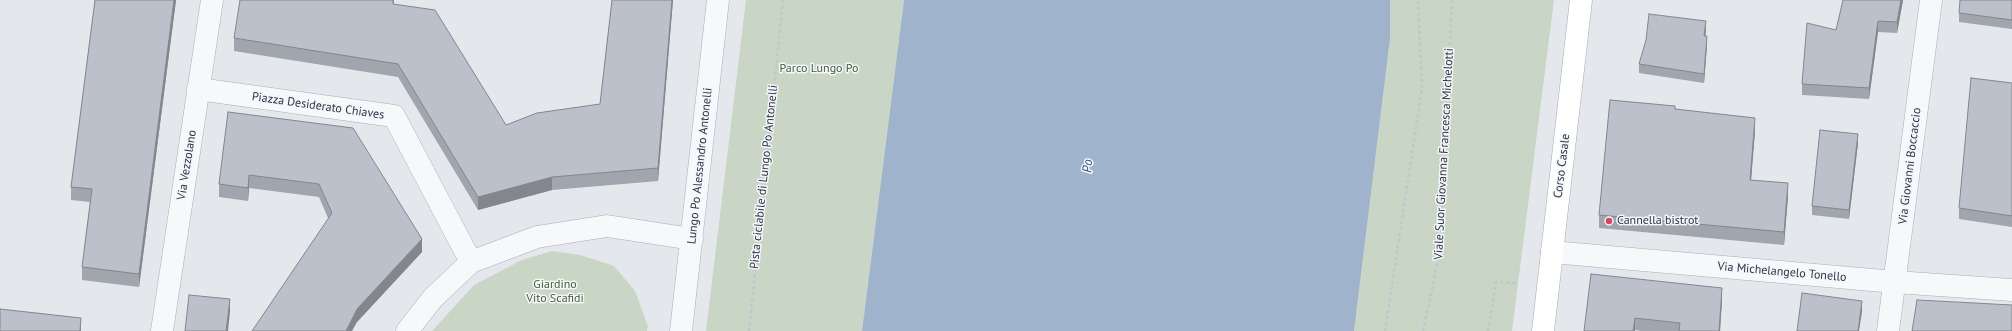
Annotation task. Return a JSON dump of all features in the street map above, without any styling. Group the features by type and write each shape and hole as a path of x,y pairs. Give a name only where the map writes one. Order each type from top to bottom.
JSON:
{"main road":[{"name":"Corso Casale","path":"1543,331 1581,0"}],"street":[{"name":"Via Vezzolano","path":"162,331 212,0"},
{"name":"Lungo Po Alessandro Antonelli","path":"681,331 718,0"},
{"name":"Via Giovanni Boccaccio","path":"1888,331 1931,0"},
{"name":"Piazza Desiderato Chiaves","path":"198,89 394,116 471,262"},
{"path":"407,331 434,298 471,262 537,237 607,226 692,238"},
{"name":"Via Michelangelo Tonello","path":"1552,252 1895,282 2012,290"}],"path":[{"name":"Pista ciclabile di Lungo Po Antonelli","path":"749,331 783,0"},
{"path":"1385,331 1422,87 1418,0"},
{"name":"Viale Suor Giovanna Francesca Michelotti","path":"1423,331 1440,252 1452,0"},
{"path":"1488,331 1496,282 1515,283"}],"green space":[{"name":"Parco Lungo Po","path":"746,0 904,0 862,331 706,331"},
{"path":"1390,0 1554,0 1512,331 1354,331 1390,39"},
{"name":"Giardino Vito Scafidi","path":"552,251 580,255 614,266 635,291 648,326 647,331 432,331 474,285 522,260"}],"water":[{"name":"Po","path":"904,0 1390,0 1390,39 1354,331 862,331"}],"building":[{"path":"95,0 174,0 139,274 82,267 92,189 71,187"},
{"path":"240,0 393,0 393,4 435,10 506,125 537,113 600,104 612,0 672,0 658,168 552,177 478,197 398,64 234,38"},
{"path":"1843,0 1901,0 1897,22 1878,21 1869,88 1802,84 1807,23 1836,30"},
{"path":"1960,0 2012,0 2012,20 1959,13"},
{"path":"1649,14 1706,21 1704,36 1707,36 1704,74 1639,64 1646,40"},
{"path":"1971,78 2012,83 2012,216 1959,208"},
{"path":"1610,100 1675,106 1675,109 1755,118 1750,180 1788,183 1784,232 1599,215"},
{"path":"228,112 353,128 422,239 357,309 346,331 252,331 332,213 319,184 249,175 248,188 219,184"},
{"path":"1820,130 1858,134 1849,210 1812,206"},
{"path":"1591,274 1722,288 1719,331 1679,331 1680,323 1635,318 1633,331 1584,331"},
{"path":"1802,293 1862,301 1858,331 1797,331"},
{"path":"189,295 230,299 226,331 185,331"},
{"path":"1917,300 2012,305 2012,331 1912,331"},
{"path":"0,309 81,318 80,331 0,331"}],"place":[{"name":"Cannella bistrot","path":"1609,221"}]}
